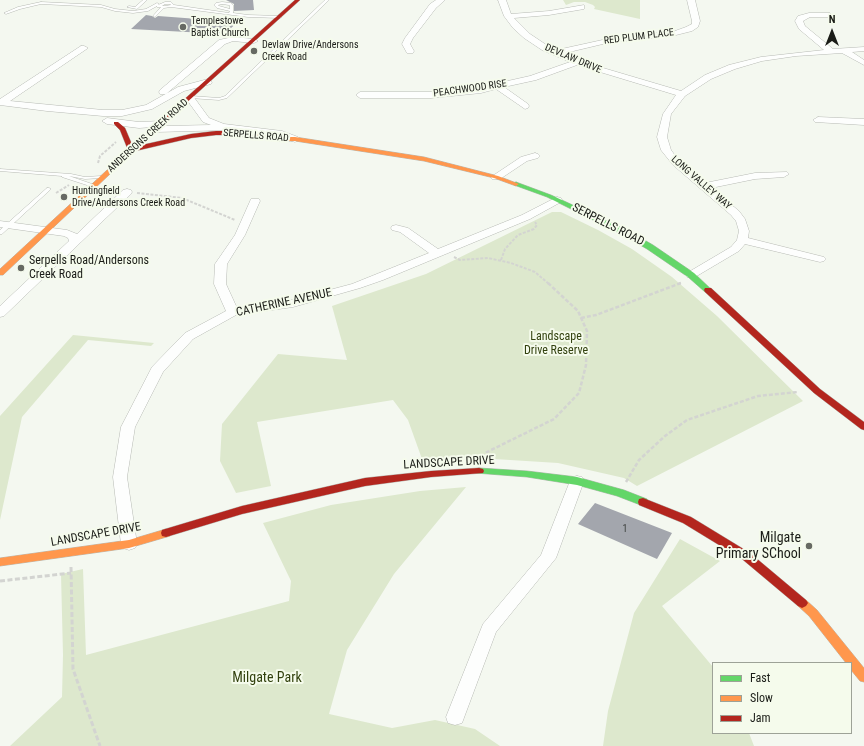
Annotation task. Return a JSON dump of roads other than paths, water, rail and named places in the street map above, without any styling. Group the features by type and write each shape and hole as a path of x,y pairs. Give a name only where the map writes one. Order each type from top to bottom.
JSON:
{"street":[{"name":"ANDERSONS CREEK ROAD","path":"0,273 131,150 298,0"},
{"path":"410,51 406,44 409,38 433,6 441,0"},
{"name":"DEVLAW DRIVE","path":"502,0 508,16 524,33 535,42 556,53 577,62 641,82 685,92"},
{"name":"RED PLUM PLACE","path":"556,53 607,41 676,33 689,29 695,25 696,21 691,0"},
{"path":"508,16 549,13 581,7"},
{"path":"827,15 809,15 799,21 802,27 831,51"},
{"path":"161,102 164,92 222,42 233,39 254,41"},
{"path":"1,102 84,48"},
{"name":"LONG VALLEY WAY","path":"742,240 744,231 738,217 676,163 666,150 663,144 663,129 667,114 685,92 714,74 747,63 779,56 864,49"},
{"path":"847,50 864,62"},
{"name":"PEACHWOOD RISE","path":"360,95 431,95 498,87 533,78 577,62"},
{"name":"SERPELLS ROAD","path":"1,102 47,108 118,113 141,110 161,102 180,89 208,82"},
{"path":"498,87 525,106"},
{"name":"SERPELLS ROAD","path":"190,98 207,121 245,130"},
{"name":"SERPELLS ROAD","path":"47,108 75,116 116,123 245,130 282,134 295,139 405,155 496,177 553,198 624,232 681,268 723,302 817,391 864,427"},
{"path":"818,120 864,122"},
{"path":"116,123 123,129 131,150"},
{"name":"SERPELLS ROAD","path":"131,150 200,134 245,130"},
{"path":"496,177 524,159 535,156"},
{"path":"704,186 755,176 784,174"},
{"path":"0,313 127,192"},
{"name":"CATHERINE AVENUE","path":"130,544 120,477 128,427 157,370 189,336 233,312 293,303 356,286 526,217 553,198"},
{"name":"CATHERINE AVENUE","path":"504,226 553,198"},
{"path":"233,312 220,284 221,264 240,235 255,201"},
{"path":"4,225 69,234 73,236 75,241"},
{"path":"396,228 404,230 438,252"},
{"path":"693,277 735,249 742,240 820,259"},
{"path":"681,268 715,261"},
{"name":"LANDSCAPE DRIVE","path":"0,562 130,544 242,510 366,482 431,474 482,470 527,474 577,481 620,493 687,520 746,556 813,613 864,677"},
{"path":"455,717 489,628 548,558 577,481"}],"lane":[{"path":"221,102 327,0"},
{"path":"6,13 19,8 41,3 136,8 144,1 158,4 171,3 231,12 229,16 235,18 251,16 280,17"},
{"path":"155,16 171,3"},
{"path":"100,6 116,11 134,12 146,10 158,4"},
{"path":"158,4 158,6 163,8"},
{"path":"190,98 219,99 227,96"},
{"path":"0,170 57,174 76,179 93,186"},
{"path":"76,179 104,176"},
{"path":"0,233 4,225 49,189"}],"place":[{"name":"Templestowe Baptist Church","path":"183,27"},
{"name":"Devlaw Drive/Andersons Creek Road","path":"254,51"},
{"name":"Huntingfield Drive/Andersons Creek Road","path":"64,197"},
{"name":"Serpells Road/Andersons Creek Road","path":"21,268"},
{"name":"Milgate Primary SChool","path":"809,546"}],"park label":[{"name":"Landscape Drive Reserve","path":"556,344"},
{"name":"Milgate Park","path":"267,678"}]}
